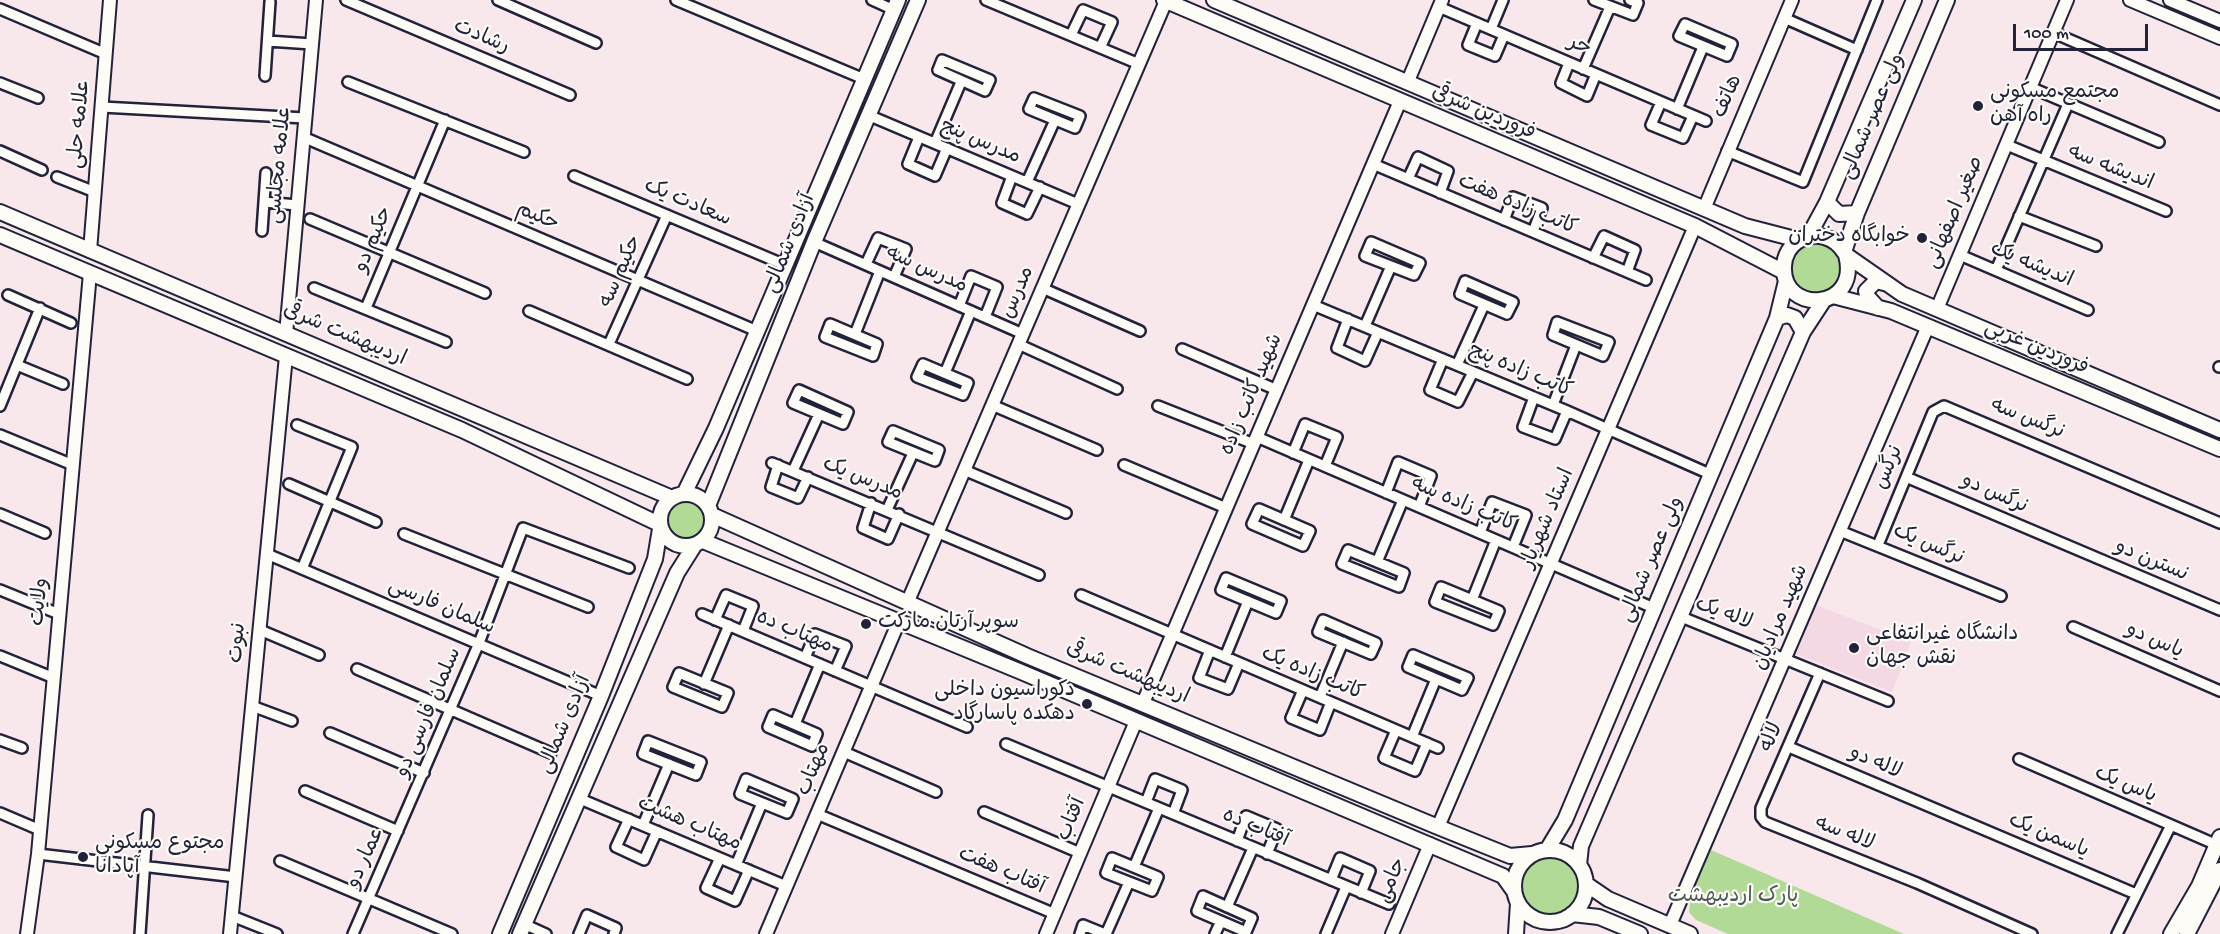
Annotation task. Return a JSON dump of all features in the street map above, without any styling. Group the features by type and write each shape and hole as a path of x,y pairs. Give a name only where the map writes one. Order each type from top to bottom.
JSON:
{"main road":[{"name":"آزادی شمالی","path":"710,511 814,242 918,0"},
{"name":"فروردین شرقی","path":"1165,0 1695,226 1750,252 1785,276"},
{"name":"فروردین شرقی","path":"1214,0 1704,209 1762,232 1804,238"},
{"name":"ولی عصر شمالی","path":"1804,238 1827,202 1914,0"},
{"name":"ولی عصر شمالی","path":"1845,254 1857,213 1947,0"},
{"name":"آزادی شمالی","path":"678,496 757,331 896,5"},
{"path":"1827,202 1839,214 1857,213"},
{"name":"اردیبهشت شرقی","path":"0,212 356,364 678,496"},
{"path":"1750,252 1762,247 1762,232"},
{"name":"اردیبهشت شرقی","path":"0,235 462,430 660,526"},
{"path":"1547,934 1558,921 1572,914 1582,903 1586,884 1579,865 1581,846 1678,616 1803,332 1829,298 1845,282 1848,274 1845,254 1826,237 1804,238 1787,254 1785,276 1798,295 1815,301 1829,298"},
{"name":"فروردین غربی","path":"1845,254 1902,294 2220,430"},
{"name":"ولی عصر شمالی","path":"1547,850 1565,820 1712,475 1777,318 1785,276"},
{"path":"1878,308 1867,296 1866,291 1876,281 1884,283"},
{"name":"فروردین غربی","path":"1829,298 1878,308 1928,326 2220,449"},
{"path":"1777,318 1787,315 1795,318 1803,332"},
{"path":"349,382 356,364"},
{"path":"2123,408 2130,392"},
{"path":"678,496 698,497 710,511 709,534 698,543 674,544 660,526 662,509 678,496"},
{"name":"اردیبهشت شرقی","path":"710,511 1011,648 1143,704 1498,852 1509,856 1532,854"},
{"name":"آزادی شمالی","path":"500,934 602,696 655,559 660,526"},
{"name":"آزادی شمالی","path":"522,929 677,573 698,543"},
{"name":"اردیبهشت شرقی","path":"698,543 899,621 1489,869 1503,876 1513,890"},
{"path":"999,663 1013,661 1015,654 1011,648"},
{"path":"1035,678 1032,667 1041,661"},
{"path":"1565,820 1573,832 1587,832"},
{"path":"2171,934 2199,886 2218,841"},
{"path":"1558,921 1538,920 1529,916 1518,903 1513,890 1517,869 1532,854 1547,850 1563,852 1579,865"},
{"path":"1489,869 1499,864 1498,852"},
{"path":"530,864 547,871"},
{"path":"2187,934 2220,870"},
{"path":"1586,884 1617,903 1690,934"},
{"path":"1516,934 1518,903"},
{"path":"1604,918 1604,911 1609,904 1617,903"},
{"path":"1572,914 1604,918 1640,934"}],"street":[{"name":"علامه حلی","path":"90,251 110,0"},
{"name":"علامه مجلسی","path":"286,334 316,0"},
{"name":"رشادت","path":"346,0 570,94"},
{"path":"498,0 596,43"},
{"path":"676,0 864,79"},
{"path":"872,0 896,5"},
{"path":"986,0 1009,4 1071,35 1139,64"},
{"name":"مدرس","path":"908,602 1165,0"},
{"path":"1491,29 1503,0"},
{"path":"1594,0 1633,15 1638,3 1630,0"},
{"name":"هاتف","path":"1704,209 1792,0"},
{"path":"1727,151 1803,182 1877,0"},
{"name":"صغیر اصفهانی","path":"1936,309 2032,88 2067,0"},
{"path":"2130,0 2220,38"},
{"path":"2170,0 2220,21"},
{"path":"265,76 270,2"},
{"path":"1408,81 1440,3"},
{"name":"حر","path":"1440,3 1504,35 1706,121"},
{"path":"1583,69 1610,7"},
{"path":"0,9 106,54"},
{"path":"1071,35 1083,10 1112,22 1100,48"},
{"path":"1784,18 1857,50"},
{"path":"1477,23 1468,45 1495,56 1504,35"},
{"path":"1684,24 1732,44 1727,56 1703,47 1679,36 1684,24"},
{"path":"2054,33 2216,103"},
{"path":"268,41 312,44"},
{"path":"1677,109 1703,47"},
{"path":"942,60 990,80 985,91 962,82 938,70 942,60"},
{"path":"1569,63 1560,84 1587,96 1596,74"},
{"path":"348,82 524,152"},
{"path":"934,143 962,82"},
{"path":"0,83 38,98"},
{"path":"2032,88 2159,142"},
{"path":"1034,98 1080,116 1075,128 1055,120 1029,109 1034,98"},
{"name":"شهید کاتب زاده","path":"1143,704 1400,101"},
{"path":"1661,102 1651,125 1683,138 1693,116"},
{"path":"1996,270 2068,104"},
{"path":"102,107 305,118"},
{"name":"مدرس پنج","path":"868,115 1078,204"},
{"name":"حکیم دو","path":"366,308 445,120"},
{"path":"1027,182 1055,120"},
{"name":"حکیم","path":"303,137 757,331"},
{"path":"919,137 908,164 935,176 947,148"},
{"name":"اندیشه سه","path":"2007,145 2166,211"},
{"path":"0,151 42,170"},
{"path":"1408,179 1418,157 1448,171 1440,193"},
{"name":"کاتب زاده هفت","path":"1373,164 1646,280"},
{"path":"262,231 266,173"},
{"name":"سعادت یک","path":"574,176 785,265"},
{"path":"1012,176 1002,203 1028,214 1040,188"},
{"path":"57,177 95,192"},
{"path":"1504,220 1513,197 1542,208 1533,232"},
{"path":"264,202 297,205"},
{"name":"حکیم سه","path":"609,344 667,215"},
{"path":"2019,216 2096,246"},
{"path":"310,219 485,293"},
{"name":"استاد شهریار","path":"1438,827 1695,226"},
{"path":"1593,258 1604,236 1635,250 1627,272"},
{"path":"866,264 878,238 906,249 894,277"},
{"name":"مدرس سه","path":"814,242 985,317 1020,339 1117,389"},
{"path":"1371,242 1420,263 1414,275 1391,266 1365,256 1371,242"},
{"name":"اندیشه یک","path":"1960,255 2088,310"},
{"path":"1365,326 1391,266"},
{"path":"855,334 880,271"},
{"name":"ولایت","path":"27,934 38,854 90,273"},
{"path":"959,306 971,276 997,287 985,317"},
{"path":"1465,281 1513,302 1507,314 1484,304 1460,294 1465,281"},
{"path":"314,288 446,342"},
{"path":"1042,288 1140,331"},
{"path":"8,295 71,323"},
{"path":"1457,365 1484,304"},
{"name":"کاتب زاده پنج","path":"1313,305 1553,405 1712,475"},
{"path":"0,406 40,308"},
{"path":"529,311 687,379"},
{"path":"945,373 971,311"},
{"path":"1348,319 1337,348 1365,361 1378,332"},
{"path":"1557,322 1609,342 1603,356 1576,345 1553,335 1557,322"},
{"path":"830,324 855,334 877,344 873,356 825,337 830,324"},
{"name":"شهید مرادیان","path":"1670,925 1928,326"},
{"path":"1553,405 1576,345"},
{"path":"1182,349 1277,390"},
{"name":"نبوت","path":"230,934 286,356"},
{"path":"1443,359 1431,390 1458,402 1473,372"},
{"path":"923,364 945,373 968,383 963,395 918,377 923,364"},
{"path":"17,365 63,384"},
{"path":"799,390 848,412 843,424 819,414 793,403 799,390"},
{"path":"1534,397 1523,427 1556,439 1567,411"},
{"path":"992,405 1097,450"},
{"name":"کاتب زاده سه","path":"1158,406 1325,466 1656,609"},
{"name":"نرگس سه","path":"1938,408 1944,406 2102,471 2220,523"},
{"name":"نرگس","path":"1878,545 1933,412 1938,408"},
{"path":"793,471 819,414"},
{"path":"1293,453 1305,424 1337,437 1325,466"},
{"path":"297,425 352,447 302,568"},
{"path":"893,430 939,450 935,461 913,453 888,442 893,430"},
{"path":"0,435 73,465"},
{"path":"887,510 913,453"},
{"path":"1284,520 1309,460"},
{"path":"1386,493 1398,462 1431,476 1419,507"},
{"name":"مدرس یک","path":"808,477 798,498 771,487 775,464 808,477 887,510 899,514 1039,575"},
{"path":"1124,465 1226,508"},
{"path":"964,470 1066,513"},
{"name":"نرگس دو","path":"1906,477 2068,547"},
{"path":"289,484 376,522"},
{"path":"1377,562 1403,500"},
{"path":"1479,533 1492,502 1526,515 1513,547"},
{"path":"871,503 863,528 888,539 899,514"},
{"path":"1259,509 1284,520 1310,531 1303,546 1252,524 1259,509"},
{"path":"0,514 45,533"},
{"name":"سلمان فارسی دو","path":"414,797 479,644 523,528 629,568"},
{"name":"نرگس یک","path":"1840,531 2001,596"},
{"path":"404,534 588,607"},
{"path":"1472,600 1496,540"},
{"name":"نسترن دو","path":"2068,547 2220,610"},
{"path":"1348,550 1377,562 1404,573 1399,587 1342,564 1348,550"},
{"name":"سلمان فارسی","path":"267,554 602,696"},
{"path":"1226,578 1281,601 1276,613 1248,601 1221,590 1226,578"},
{"path":"1441,587 1472,600 1499,611 1493,625 1435,602 1441,587"},
{"path":"0,590 59,614"},
{"path":"716,620 726,595 753,606 742,631"},
{"name":"کاتب زاده یک","path":"1081,595 1438,748"},
{"path":"1225,657 1248,601"},
{"name":"مهتاب ده","path":"702,614 967,727"},
{"name":"لاله یک","path":"1678,616 1888,701"},
{"path":"1323,620 1376,643 1371,654 1343,642 1318,632 1323,620"},
{"name":"مهتاب","path":"766,934 899,621"},
{"path":"704,684 729,625"},
{"name":"یاس دو","path":"2073,627 2220,691"},
{"path":"260,630 320,655"},
{"path":"805,658 815,634 846,646 835,671"},
{"path":"1320,697 1343,642"},
{"path":"1210,650 1199,678 1228,689 1239,663"},
{"path":"1413,655 1468,678 1462,690 1436,679 1408,668 1413,655"},
{"path":"0,657 54,678"},
{"path":"795,724 820,664"},
{"path":"357,669 551,753"},
{"path":"679,673 704,684 728,693 722,707 673,687 679,673"},
{"name":"لاله","path":"1761,817 1761,808 1820,673"},
{"path":"1412,737 1436,679"},
{"path":"1303,690 1291,718 1320,730 1331,702"},
{"path":"252,706 292,721"},
{"path":"773,715 795,724 818,734 812,746 768,727 773,715"},
{"name":"آفتاب","path":"1046,934 1136,721"},
{"path":"1396,730 1384,758 1415,771 1427,743"},
{"path":"330,734 424,773"},
{"path":"0,740 21,748"},
{"path":"648,741 701,762 696,775 669,764 643,754 648,741"},
{"name":"آفتاب ده","path":"1006,744 1389,904"},
{"name":"لاله دو","path":"1789,747 1946,814"},
{"path":"844,752 936,792"},
{"name":"یاس یک","path":"2019,759 2171,825 2218,841"},
{"path":"644,825 669,764"},
{"path":"746,779 793,799 786,813 762,803 740,794 746,779"},
{"path":"1146,802 1155,779 1182,790 1173,814"},
{"path":"305,792 398,831"},
{"name":"عمار دو","path":"353,934 414,797"},
{"name":"مهتاب هشت","path":"578,798 786,886"},
{"path":"736,865 762,803"},
{"path":"1134,867 1159,808"},
{"path":"984,812 1080,853"},
{"path":"0,813 40,830"},
{"name":"آفتاب هفت","path":"817,814 1055,914"},
{"name":"یاسمن یک","path":"1946,814 2136,894"},
{"path":"140,934 148,815"},
{"path":"1237,841 1246,816 1277,829 1267,854"},
{"name":"لاله سه","path":"1761,817 1765,822 1917,883 2032,934"},
{"path":"629,819 616,847 644,860 657,831"},
{"path":"2116,934 2171,825"},
{"name":"جامی","path":"1392,934 1430,844"},
{"path":"1227,907 1253,848"},
{"path":"38,854 236,877"},
{"path":"720,858 706,888 735,901 749,870"},
{"path":"1112,858 1158,877 1152,891 1129,882 1106,873 1112,858"},
{"path":"1331,880 1340,858 1370,871 1361,893"},
{"path":"280,861 452,934"},
{"path":"1080,934 1083,925 1106,934 1129,882"},
{"path":"1326,934 1346,886"},
{"path":"1203,896 1252,918 1246,932 1221,921 1197,911 1203,896"},
{"path":"579,934 587,915 616,928 614,934"},
{"path":"232,916 277,934"},
{"path":"1215,934 1221,921"},
{"path":"522,929 546,934"}],"shaded area":[{"name":"دانشگاه غیرانتفاعی نقش جهان","path":"1816,605 1911,642 1892,692 1796,654"}],"green space":[{"path":"1816,242 1826,244 1834,250 1840,258 1842,268 1840,278 1834,286 1826,292 1816,294 1806,292 1798,286 1792,278 1790,268 1792,258 1798,250 1806,244"},
{"path":"686,498 701,505 708,520 701,535 686,542 671,535 664,520 671,505"},
{"name":"پارک اردیبهشت","path":"1711,850 1904,934 1728,934 1696,920 1689,912 1691,894"},
{"path":"1550,856 1561,858 1571,864 1577,874 1579,885 1577,896 1571,906 1561,912 1550,914 1539,912 1529,906 1523,896 1521,885 1523,874 1529,864 1539,858"}],"place":[{"name":"مجتمع مسکونی راه آهن","path":"1978,106"},
{"name":"خوابگاه دختران","path":"1922,238"},
{"name":"سوپر آرتان مارکت","path":"866,624"},
{"name":"دانشگاه غیرانتفاعی نقش جهان","path":"1854,648"},
{"name":"دکوراسیون داخلی دهکده پاسارگاد","path":"1087,704"},
{"name":"مجتوع مسکونی آپادانا","path":"83,857"}]}
